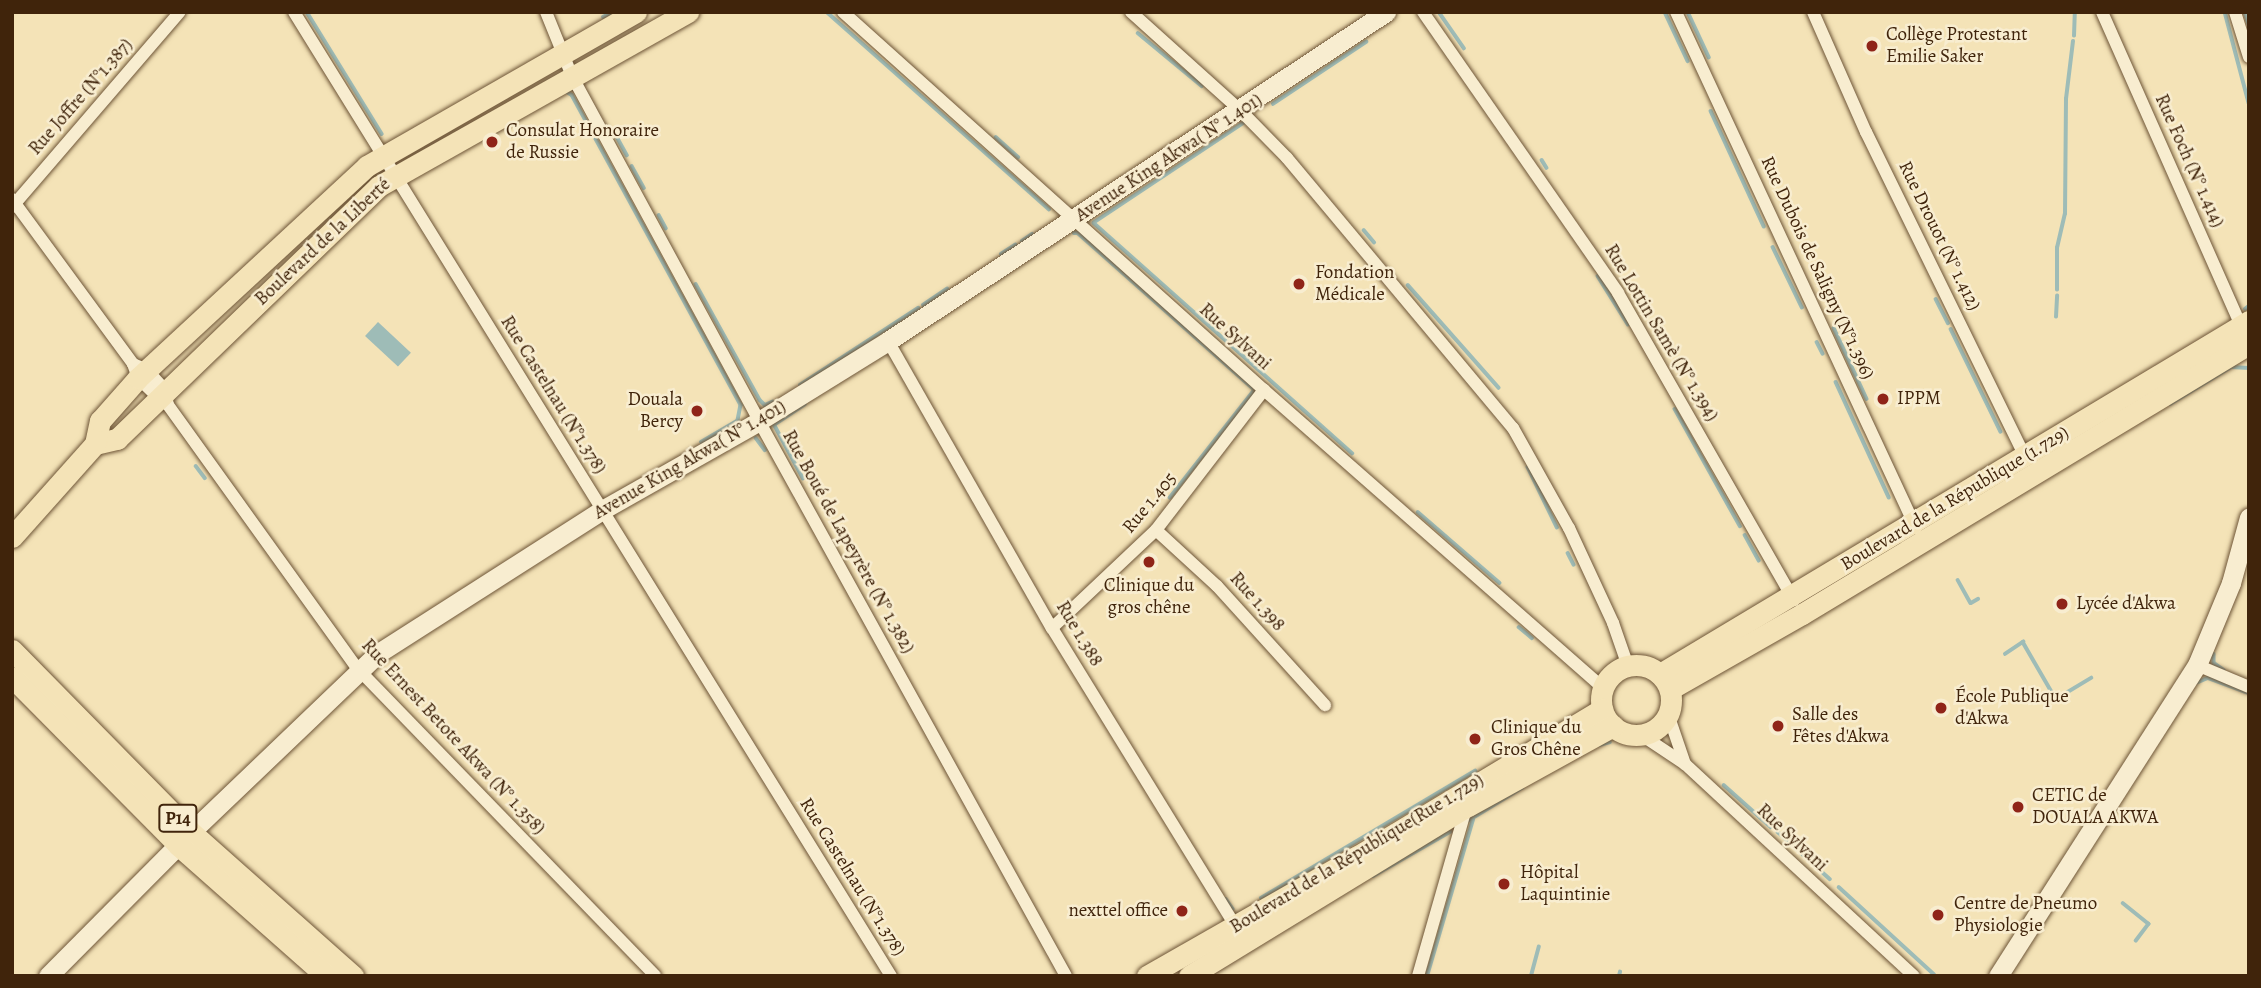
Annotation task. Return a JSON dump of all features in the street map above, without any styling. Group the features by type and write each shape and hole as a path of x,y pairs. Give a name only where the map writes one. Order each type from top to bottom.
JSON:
{"main road":[{"name":"Boulevard de la Liberté","path":"12,537 95,443 100,421 139,371 383,155 636,12"},
{"name":"Boulevard de la Liberté","path":"95,443 117,439 163,398 379,186 688,12"},
{"name":"Boulevard de la République (1.729)","path":"1665,682 2030,466 2246,331"},
{"name":"P14","path":"12,650 185,838 353,976"},
{"path":"1628,666 1646,666 1665,682 1668,714 1658,727 1640,734 1623,732 1606,708 1613,674 1628,666"},
{"name":"P14","path":"12,677 185,838 326,976"},
{"name":"Boulevard de la République(Rue 1.729)","path":"1189,976 1241,934 1356,857 1464,799 1606,708"},
{"name":"Boulevard de la République(Rue 1.729)","path":"1147,976 1241,934"}],"street":[{"name":"Rue Joffre (N°1.387)","path":"13,204 180,12"},
{"name":"Rue Castelnau (N°1.378)","path":"294,12 891,976"},
{"name":"Rue Boué de Lapeyrère (N° 1.382)","path":"546,12 572,76 758,421 1066,976"},
{"name":"Rue Sylvani","path":"843,12 1264,390 1606,708"},
{"path":"1131,12 1241,111 1302,174 1513,428 1569,528 1613,624 1628,666"},
{"name":"Avenue King Akwa( N° 1.401)","path":"48,976 358,669 413,628 602,510 758,421 888,341 1241,111 1386,12"},
{"name":"Rue Lottin Samè (N° 1.394)","path":"1423,12 1618,293 1797,605"},
{"name":"Rue Dubois de Saligny (N°1.396)","path":"1676,12 1918,532"},
{"name":"Rue Drouot (N° 1.412)","path":"1813,12 1866,132 2030,466"},
{"name":"Rue Foch (N° 1.414)","path":"2102,12 2246,331"},
{"path":"2235,12 2249,57"},
{"name":"Rue Ernest Betote Akwa (N° 1.358)","path":"13,204 139,371 163,398 358,669 655,976"},
{"name":"Rue 1.388","path":"888,341 1052,628 1241,934"},
{"name":"Rue 1.405","path":"1052,628 1156,530 1264,390"},
{"path":"1998,976 2197,665 2231,583 2249,517"},
{"name":"Rue 1.398","path":"1156,530 1217,586 1325,705"},
{"path":"2197,665 2249,687"},
{"name":"Rue Sylvani","path":"1668,714 1685,764 1913,976"},
{"path":"1640,734 1685,764"},
{"path":"1418,976 1464,799"}],"water":[{"path":"378,322 411,353 398,367 365,336"}],"waterway":[{"path":"307,12 382,134"},
{"path":"603,17 612,12"},
{"path":"827,12 1049,209"},
{"path":"1439,12 1464,48"},
{"path":"1665,12 1688,61"},
{"path":"1688,12 1709,57"},
{"path":"2074,36 2075,12"},
{"path":"2225,12 2249,103"},
{"path":"2245,12 2249,24"},
{"path":"1138,33 1202,86"},
{"path":"2057,290 2057,248 2065,214 2066,99 2073,41"},
{"path":"1273,104 1366,42"},
{"path":"564,90 572,95 741,405 738,421 702,442"},
{"path":"1711,111 1764,226"},
{"path":"1244,123 1094,223 1352,453"},
{"path":"616,135 627,155"},
{"path":"996,137 1018,157"},
{"path":"1542,160 1547,168"},
{"path":"632,166 644,188"},
{"path":"659,215 666,228"},
{"path":"1364,230 1374,242"},
{"path":"1074,233 1078,233 1255,390 1170,498"},
{"path":"1022,241 1032,234"},
{"path":"1001,254 1015,245"},
{"path":"1773,247 1802,307"},
{"path":"1598,276 1628,324"},
{"path":"696,284 760,400 765,405 772,402"},
{"path":"1408,285 1499,388"},
{"path":"923,305 947,289"},
{"path":"2056,317 2057,296"},
{"path":"1936,299 1948,323"},
{"path":"2245,309 2249,306"},
{"path":"800,385 918,308"},
{"path":"1834,328 1867,399"},
{"path":"1951,329 2001,432"},
{"path":"1817,342 1823,354"},
{"path":"2170,404 2231,367 2249,368"},
{"path":"1836,382 1889,497"},
{"path":"803,479 774,425 805,404"},
{"path":"1675,409 1740,526"},
{"path":"756,438 765,450"},
{"path":"196,466 205,478"},
{"path":"1528,467 1557,527"},
{"path":"1418,512 1500,583"},
{"path":"1745,535 1759,560"},
{"path":"1568,553 1574,565"},
{"path":"1958,580 1971,603 1978,599"},
{"path":"1519,627 1532,638"},
{"path":"2005,654 2023,642 2056,699 2091,678"},
{"path":"2214,654 2214,663 2224,670"},
{"path":"2196,683 2208,678 2249,693"},
{"path":"1599,745 1610,742"},
{"path":"1261,898 1475,771"},
{"path":"1724,785 1771,827"},
{"path":"1466,822 1522,788"},
{"path":"1427,976 1473,820"},
{"path":"1373,876 1450,832"},
{"path":"1778,832 1830,879"},
{"path":"1839,887 1934,974"},
{"path":"1226,899 1233,909"},
{"path":"2123,903 2149,924 2136,941"},
{"path":"1531,976 1539,947"},
{"path":"1619,976 1620,972"}],"place":[{"name":"Collège Protestant Emilie Saker","path":"1872,46"},
{"name":"Consulat Honoraire de Russie","path":"492,142"},
{"name":"Fondation Médicale","path":"1299,284"},
{"name":"IPPM","path":"1883,399"},
{"name":"Douala Bercy","path":"697,411"},
{"name":"Clinique du gros chêne","path":"1149,562"},
{"name":"Lycée d'Akwa","path":"2062,604"},
{"name":"École Publique d'Akwa","path":"1941,708"},
{"name":"Salle des Fêtes d'Akwa","path":"1778,726"},
{"name":"Clinique du Gros Chêne","path":"1475,739"},
{"name":"CETIC de DOUALA AKWA","path":"2018,807"},
{"name":"Hôpital Laquintinie","path":"1504,884"},
{"name":"nexttel office","path":"1182,911"},
{"name":"Centre de Pneumo Physiologie","path":"1938,915"}]}
